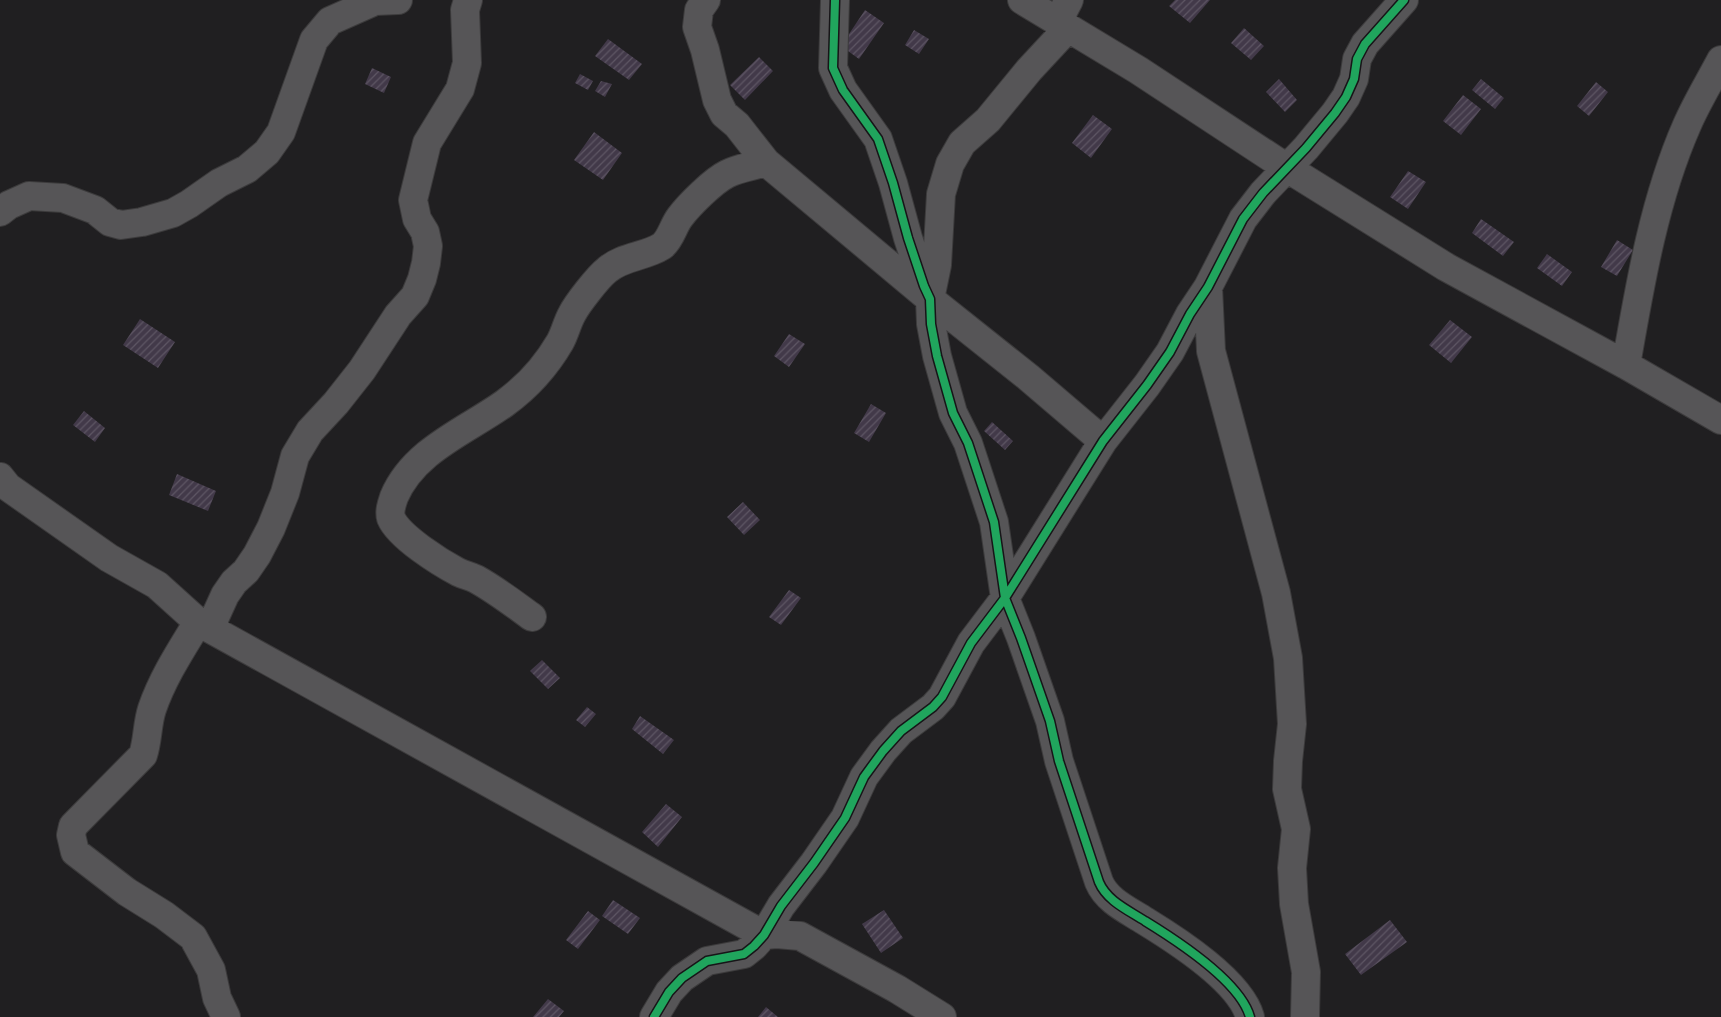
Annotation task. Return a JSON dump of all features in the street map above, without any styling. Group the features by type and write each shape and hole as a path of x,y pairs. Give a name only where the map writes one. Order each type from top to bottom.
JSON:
{"street":[{"path":"0,212 29,196 63,198 95,210 110,222 121,225 142,222 173,213 219,183 247,169 267,152 281,132 314,40 330,21 342,14 375,1 398,0"},
{"path":"226,1017 217,998 211,970 193,937 164,915 127,892 75,852 71,835 73,826 142,755 146,747 152,711 165,677 234,582 246,571 257,555 271,528 285,493 295,456 310,431 336,404 362,370 394,322 415,296 426,263 428,246 425,232 417,219 413,200 426,143 460,89 467,64 465,10 468,0"},
{"path":"706,0 699,10 697,27 705,50 717,100 724,114 737,125 766,162 1103,441"},
{"path":"835,0 833,68 843,90 878,139 930,299"},
{"path":"1022,0 1065,16 1138,70 1287,168 1446,267 1626,365 1721,420"},
{"path":"654,1017 669,992 682,978 707,961 744,954 764,935 781,906 845,818 864,777 900,730 933,707 942,697 971,643 1005,598 1103,441 1148,385 1170,352 1190,314 1208,287 1243,219 1263,193 1306,148 1336,112 1346,97 1354,79 1357,59 1365,44 1404,0"},
{"path":"1065,16 1029,70 988,120 962,143 950,164 941,194 937,265 930,299 931,324 952,413 968,443 994,522 1005,598 1050,721 1059,761 1103,892 1203,961 1237,993 1250,1017"},
{"path":"1626,365 1637,303 1660,198 1687,124 1721,60"},
{"path":"532,617 476,579 459,573 425,552 404,535 391,518 390,506 396,492 405,477 418,462 448,438 486,417 508,401 542,369 560,341 572,314 607,270 627,258 646,254 663,245 672,234 679,219 697,198 726,174 766,162"},
{"path":"1208,287 1211,351 1276,593 1288,658 1292,724 1287,790 1296,829 1292,868 1294,904 1306,972 1305,1017"},
{"path":"0,477 8,487 109,558 157,585 204,625 764,935 800,936 897,989 942,1017"}],"building":[{"path":"1175,0 1210,0 1190,23 1169,6"},
{"path":"865,10 884,23 859,59 841,46"},
{"path":"1244,28 1264,46 1251,60 1231,43"},
{"path":"914,30 929,39 919,54 905,45"},
{"path":"608,39 642,64 629,80 595,56"},
{"path":"759,57 773,71 745,100 730,85"},
{"path":"372,68 391,77 384,93 365,84"},
{"path":"580,74 593,81 588,90 575,83"},
{"path":"1279,79 1297,100 1285,112 1266,92"},
{"path":"1481,79 1504,98 1495,109 1472,90"},
{"path":"601,81 612,84 605,97 595,91"},
{"path":"1596,82 1608,92 1589,116 1577,106"},
{"path":"1463,95 1481,109 1461,135 1443,121"},
{"path":"1093,115 1112,129 1091,158 1072,143"},
{"path":"594,132 622,153 603,180 574,160"},
{"path":"1408,171 1426,182 1408,209 1390,197"},
{"path":"1481,219 1514,242 1503,256 1472,233"},
{"path":"1617,240 1633,250 1617,276 1601,267"},
{"path":"1547,254 1572,272 1562,286 1537,268"},
{"path":"140,319 175,342 158,368 123,345"},
{"path":"1450,320 1472,337 1451,363 1429,345"},
{"path":"789,334 805,344 789,367 774,356"},
{"path":"871,404 886,413 869,442 854,433"},
{"path":"84,411 105,428 95,442 73,425"},
{"path":"992,422 1013,441 1005,450 984,431"},
{"path":"177,474 216,491 208,511 169,495"},
{"path":"743,502 760,520 744,535 727,517"},
{"path":"789,590 801,598 781,625 769,617"},
{"path":"542,660 560,678 548,689 530,671"},
{"path":"587,707 596,714 585,727 576,720"},
{"path":"640,716 674,740 663,754 632,729"},
{"path":"666,804 682,817 658,847 642,832"},
{"path":"613,900 640,918 628,934 602,916"},
{"path":"884,910 903,938 881,953 862,924"},
{"path":"588,911 600,920 578,949 566,940"},
{"path":"1390,920 1407,942 1361,975 1345,954"},
{"path":"548,999 564,1011 559,1017 533,1017"},
{"path":"766,1007 778,1017 758,1017"}],"cycle path":[{"path":"835,0 833,68 843,90 878,139 893,183 908,238 930,299 931,324 937,356 953,413 968,443 994,522 1005,598 1050,721 1059,761 1099,882 1107,895 1113,900 1189,950 1221,976 1244,1003 1250,1017"},
{"path":"654,1017 669,992 682,978 707,961 744,954 764,935 781,906 845,818 864,777 883,751 901,731 933,707 942,697 971,643 1005,598 1103,441 1170,352 1190,314 1208,287 1243,219 1263,193 1306,148 1335,113 1346,97 1354,79 1357,59 1365,44 1404,0"}]}
